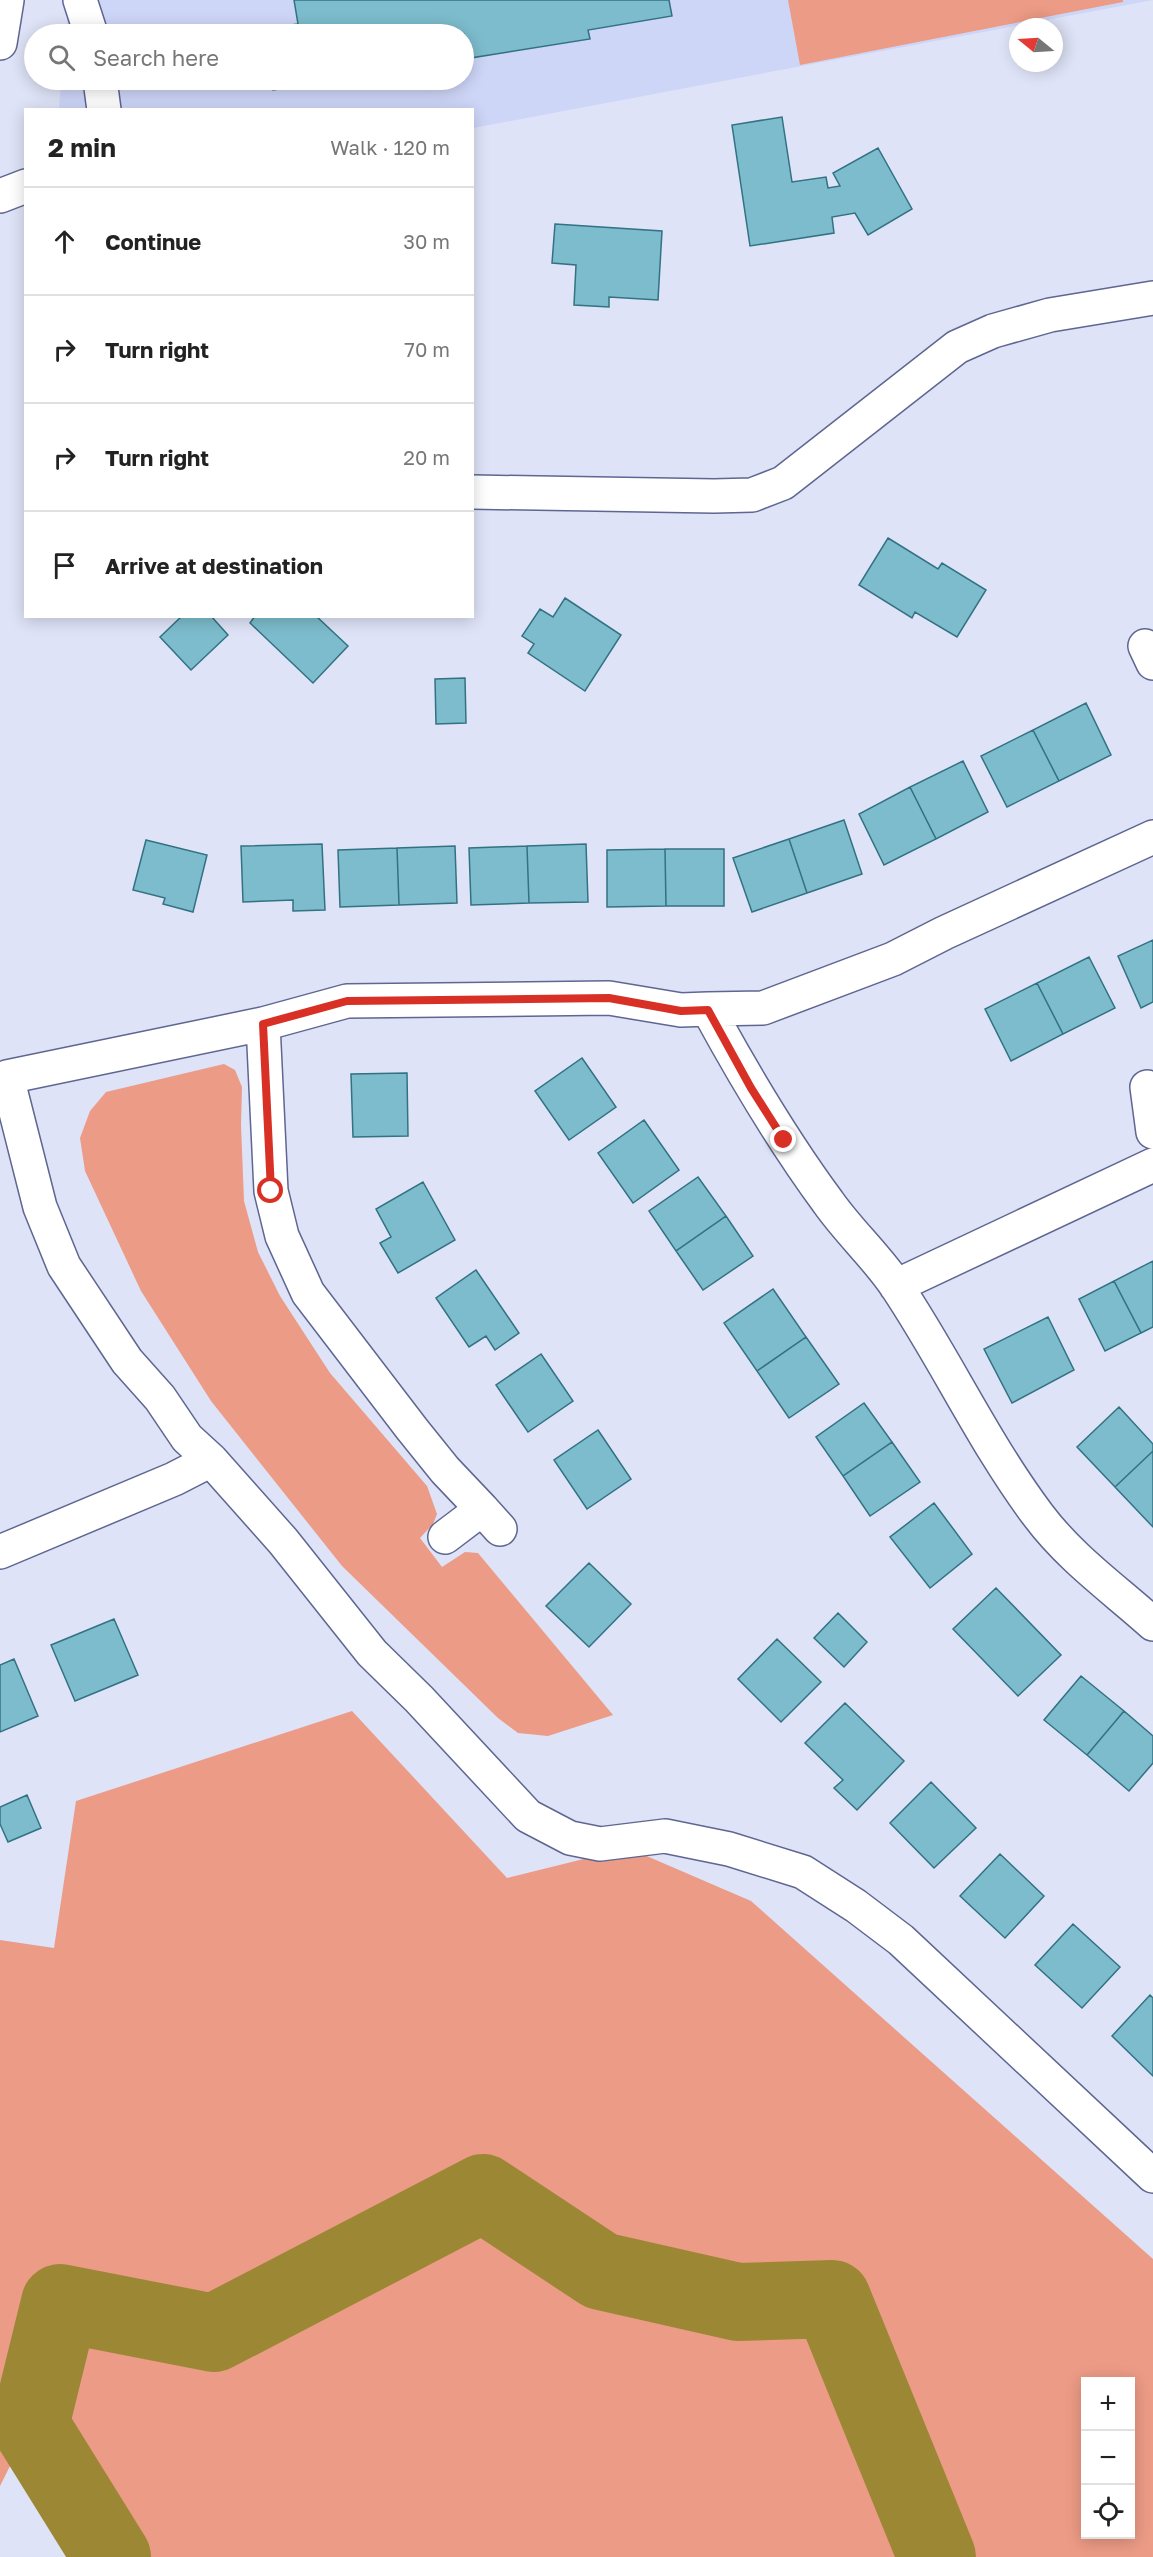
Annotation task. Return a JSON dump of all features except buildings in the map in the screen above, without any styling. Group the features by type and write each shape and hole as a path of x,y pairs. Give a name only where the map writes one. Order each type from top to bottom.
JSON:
{"street":[{"path":"0,43 6,0"},
{"path":"80,0 88,24"},
{"path":"101,90 104,108"},
{"path":"0,196 24,187"},
{"path":"474,492 752,495 783,483 957,348 993,331 1050,315 1153,298"},
{"path":"1153,837 944,933 893,960 763,1008 681,1011 609,998 347,1001 263,1024 3,1067 40,1207 64,1266 128,1361 160,1398 187,1438 212,1460 283,1541 372,1653 419,1699 528,1816 570,1838 600,1844 665,1836 729,1849 803,1872 856,1906 900,1940 1153,2176"},
{"path":"708,1010 751,1088 784,1140 830,1205 896,1286 991,1448 1039,1517 1081,1562 1153,1624"},
{"path":"263,1024 271,1191 282,1236 308,1293 446,1470 491,1519 446,1537"},
{"path":"1147,1087 1153,1132"},
{"path":"896,1286 1153,1165"},
{"path":"0,1552 174,1479 212,1460"}],"shaded area":[{"path":"69,0 1153,0 1057,18 1009,18 1009,27 474,128 474,108 59,108 60,90 474,90 474,24 67,24"},
{"path":"788,0 1123,0 1123,2 1041,18 1009,18 1009,24 800,65"},
{"path":"224,1064 235,1070 242,1087 244,1201 258,1252 280,1296 330,1373 427,1486 437,1514 433,1524 420,1538 442,1567 465,1552 478,1553 613,1715 548,1736 518,1733 498,1718 342,1566 211,1401 141,1291 85,1171 80,1138 90,1111 106,1092"},
{"path":"352,1711 507,1878 628,1848 751,1901 1153,2259 1153,2557 112,2557 30,2426 0,2486 0,1940 54,1948 76,1801"}],"waterway":[{"path":"112,2557 30,2425 60,2303 214,2333 483,2193 601,2271 738,2302 832,2299 937,2557"}],"route":[{"path":"271,1191 263,1024 347,1001 609,998 681,1011 708,1010 751,1088 784,1140"}]}
